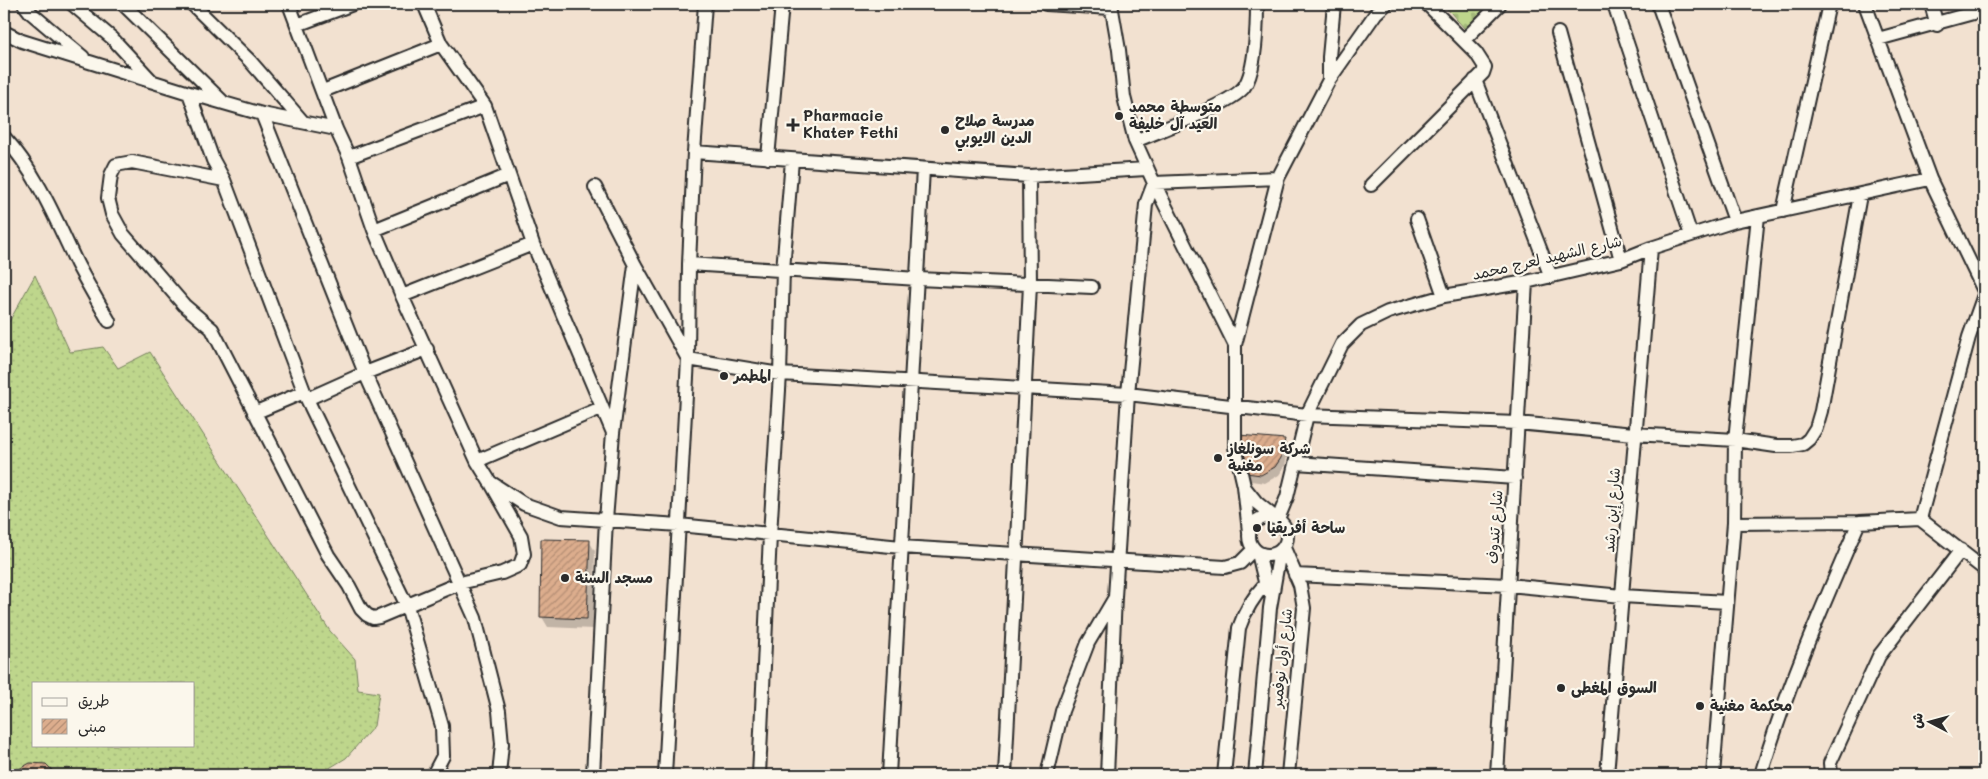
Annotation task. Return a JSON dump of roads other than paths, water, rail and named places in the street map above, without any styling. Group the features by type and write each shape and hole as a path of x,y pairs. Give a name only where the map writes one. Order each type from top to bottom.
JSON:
{"street":[{"path":"24,4 31,13 86,60"},
{"path":"72,4 112,38 151,80"},
{"path":"123,4 224,103"},
{"path":"192,4 250,61 303,122"},
{"path":"224,180 132,162 116,164 111,175 108,198 112,214 123,234 184,305 212,330 241,383 254,413 319,539 349,586 361,609 373,618 407,606 460,583 514,569 520,565 524,554 521,536 477,461 402,296 374,230 349,157 336,128 289,4"},
{"path":"298,25 353,4"},
{"path":"424,4 441,44 485,106 533,244 613,433"},
{"path":"665,775 688,359 694,152 705,4"},
{"path":"768,158 782,4"},
{"path":"1046,4 1111,6 1119,50 1124,97 1135,142 1146,168 1236,345"},
{"path":"1135,142 1216,105 1243,88 1251,69 1257,29 1258,4"},
{"path":"1329,80 1329,56 1334,4"},
{"path":"1244,486 1257,503 1283,522 1288,532 1286,543 1282,550 1270,555 1256,551 1249,538 1244,486 1235,447 1236,345 1278,178 1329,80 1376,13 1386,4"},
{"path":"1370,185 1483,72 1485,67 1476,53 1427,4"},
{"path":"1464,40 1500,4"},
{"path":"1614,4 1690,235"},
{"path":"1658,4 1735,221"},
{"path":"1783,211 1829,4"},
{"path":"1865,4 1930,179 1984,291"},
{"path":"1932,4 1937,24"},
{"path":"1878,39 1984,10"},
{"path":"4,32 22,41 189,93 262,114 336,128"},
{"path":"1558,33 1621,260"},
{"path":"323,91 441,44"},
{"path":"1475,80 1551,277"},
{"path":"189,93 213,160 224,180 306,396 407,606 442,726 443,756 433,775"},
{"path":"349,157 485,106"},
{"path":"262,114 365,373 475,618 500,711 502,744 499,775"},
{"path":"4,137 27,167 109,321"},
{"path":"694,152 1029,176 1146,168"},
{"path":"759,775 770,535 780,374 783,270 792,160"},
{"path":"890,775 923,169"},
{"path":"374,230 509,175"},
{"path":"1005,775 1030,285 1029,176"},
{"path":"1154,183 1278,178"},
{"name":"شارع الشهيد لعرج محمد","path":"1275,518 1287,497 1307,415 1342,344 1361,326 1388,312 1444,296 1551,277 1621,260 1651,248 1735,221 1930,179"},
{"path":"1107,775 1115,597 1128,394 1146,204 1154,183"},
{"path":"595,187 688,359"},
{"path":"688,359 780,374 1128,394 1234,408 1307,415 1517,424 1792,446 1803,444 1809,439 1816,428 1821,411 1860,195"},
{"path":"1714,775 1734,523 1735,440 1758,216"},
{"path":"1417,219 1444,296"},
{"path":"402,296 533,244"},
{"name":"شارع إبن رشد","path":"1607,775 1651,248"},
{"path":"593,775 606,520 613,433 635,264"},
{"path":"690,264 918,280 1092,288"},
{"name":"شارع تندوف","path":"1497,775 1526,282"},
{"path":"1920,519 1969,337 1984,295"},
{"path":"254,413 306,396 427,349"},
{"path":"477,461 601,408"},
{"path":"1296,463 1515,478"},
{"path":"490,482 524,504 560,517 679,525 901,547 1231,566 1244,560 1256,551"},
{"path":"1249,532 1255,521 1266,516 1275,518"},
{"path":"1734,523 1859,522 1920,519 1984,569"},
{"path":"1761,775 1769,747 1814,626 1859,522"},
{"name":"شارع أول نوفمبر","path":"1282,550 1300,586 1304,608 1288,775"},
{"name":"شارع أول نوفمبر","path":"1255,775 1270,608 1282,550"},
{"path":"1831,775 1830,763 1879,656 1960,550"},
{"name":"شارع أول نوفمبر","path":"1256,551 1266,583 1270,608"},
{"path":"1295,575 1508,585 1622,596 1727,602"},
{"path":"1224,775 1239,628 1253,597 1266,583"},
{"path":"1046,775 1062,711 1088,643 1115,597"}],"place":[{"name":"متوسطة محمد العيد آل خليفة","path":"1119,116"},
{"name":"Pharmacie Khater Fethi","path":"793,125"},
{"name":"مدرسة صلاح الدين الايوبي","path":"945,130"},
{"name":"المطمر","path":"724,376"},
{"name":"شركة سونلغاز مغنية","path":"1218,458"},
{"name":"ساحة أفريقيا","path":"1257,528"},
{"name":"مسجد السنة","path":"565,578"},
{"name":"السوق المغطى","path":"1561,688"},
{"name":"محكمة مغنية","path":"1700,706"}]}
